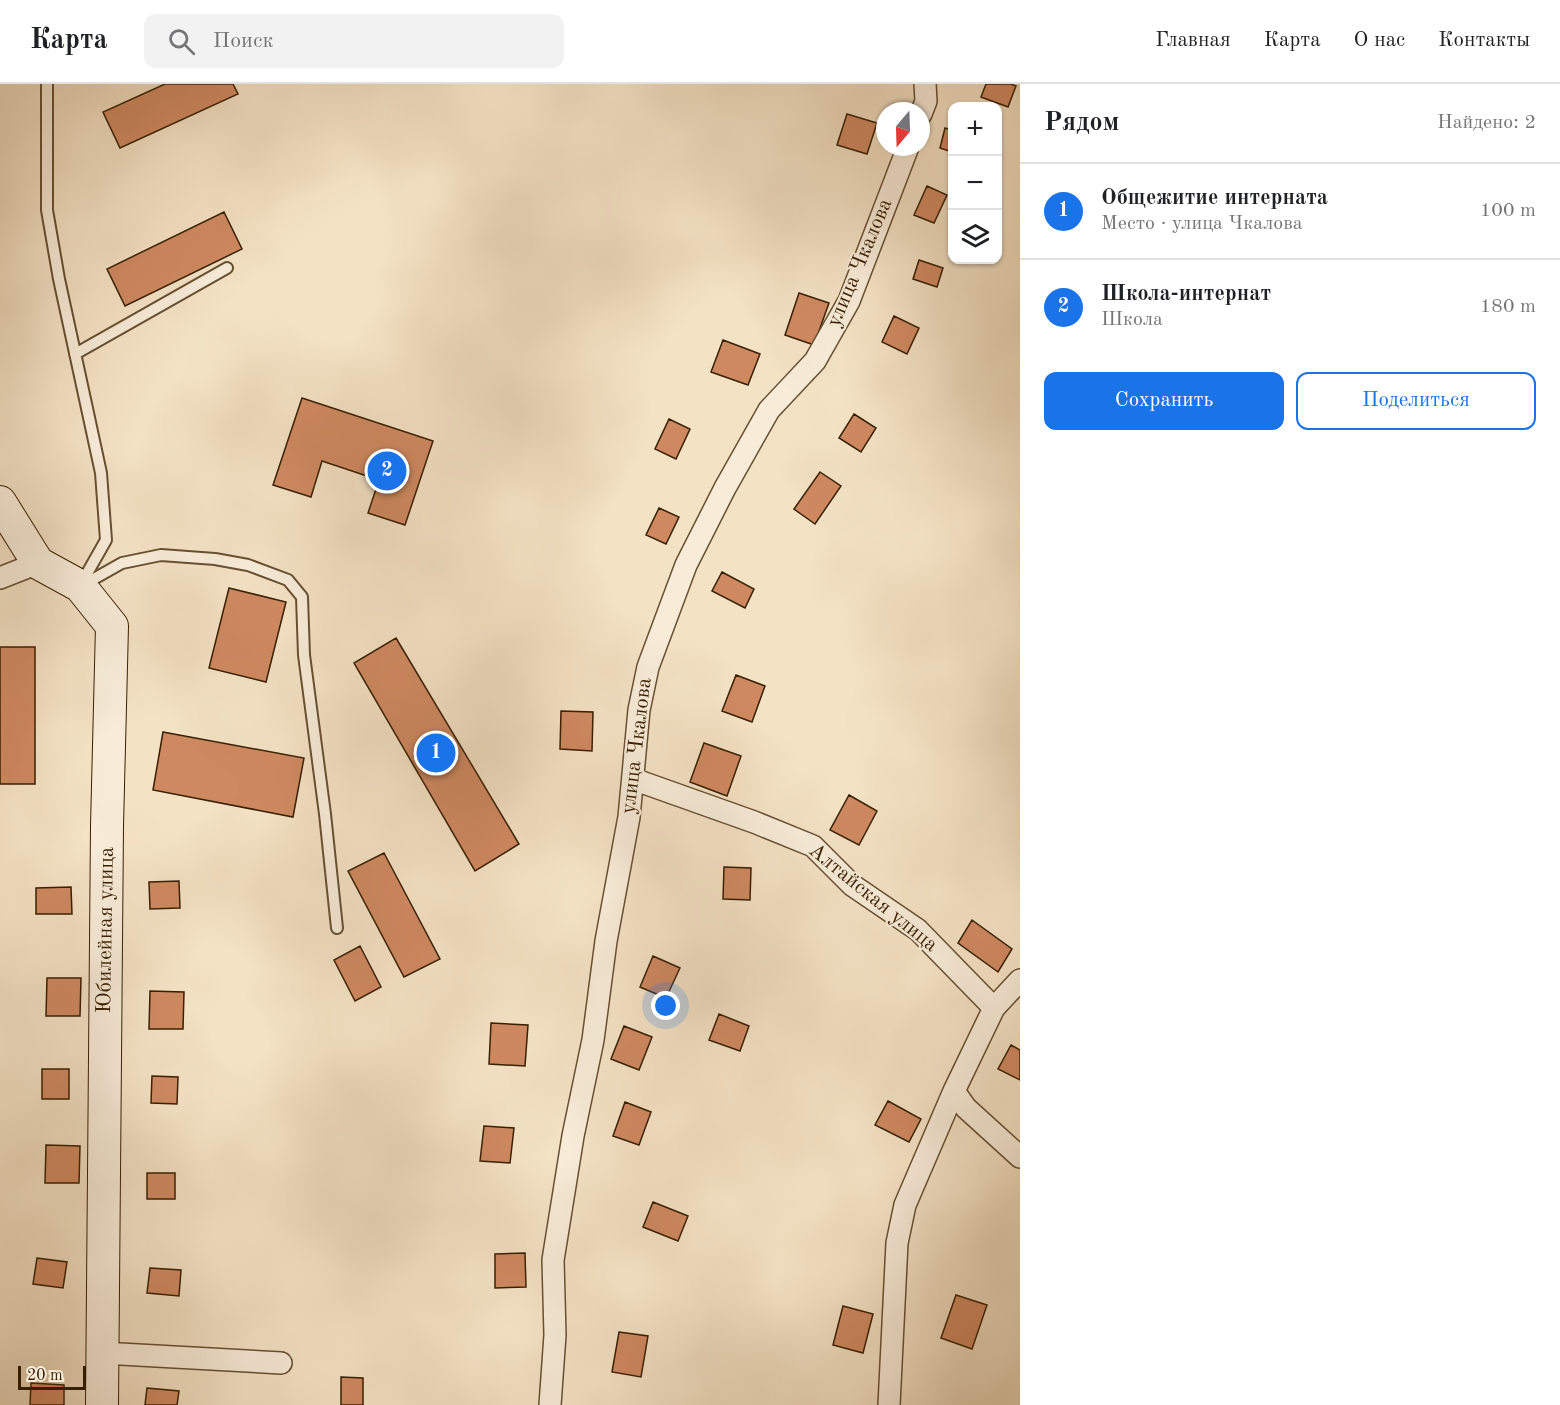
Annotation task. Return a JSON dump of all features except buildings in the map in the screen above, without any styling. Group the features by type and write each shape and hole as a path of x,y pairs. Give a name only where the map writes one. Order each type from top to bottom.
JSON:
{"street":[{"path":"925,84 926,102"},
{"name":"улица Чкалова","path":"550,1405 555,1335 553,1260 573,1136 593,1040 606,941 629,817 639,710 648,667 686,565 725,488 769,411 815,361 849,301 905,156"},
{"name":"Юбилейная улица","path":"0,502 38,563 80,586 112,626 107,826 102,1405"},
{"path":"0,578 38,563"},
{"name":"Алтайская улица","path":"633,779 754,822 813,846 852,885 918,930 994,1008"},
{"path":"890,1405 897,1244 905,1205 954,1091 994,1008 1020,980"},
{"path":"954,1091 966,1108 1020,1157"},
{"path":"102,1353 281,1363"}],"lane":[{"path":"46,84 47,210 59,279 101,473 106,540 80,586"},
{"path":"75,354 227,268"},
{"path":"80,586 122,563 160,555 215,559 248,566 288,579 302,597 304,655 337,928"}],"place":[{"name":"Школа-интернат","path":"387,471"},
{"name":"Общежитие интерната","path":"436,753"}]}
